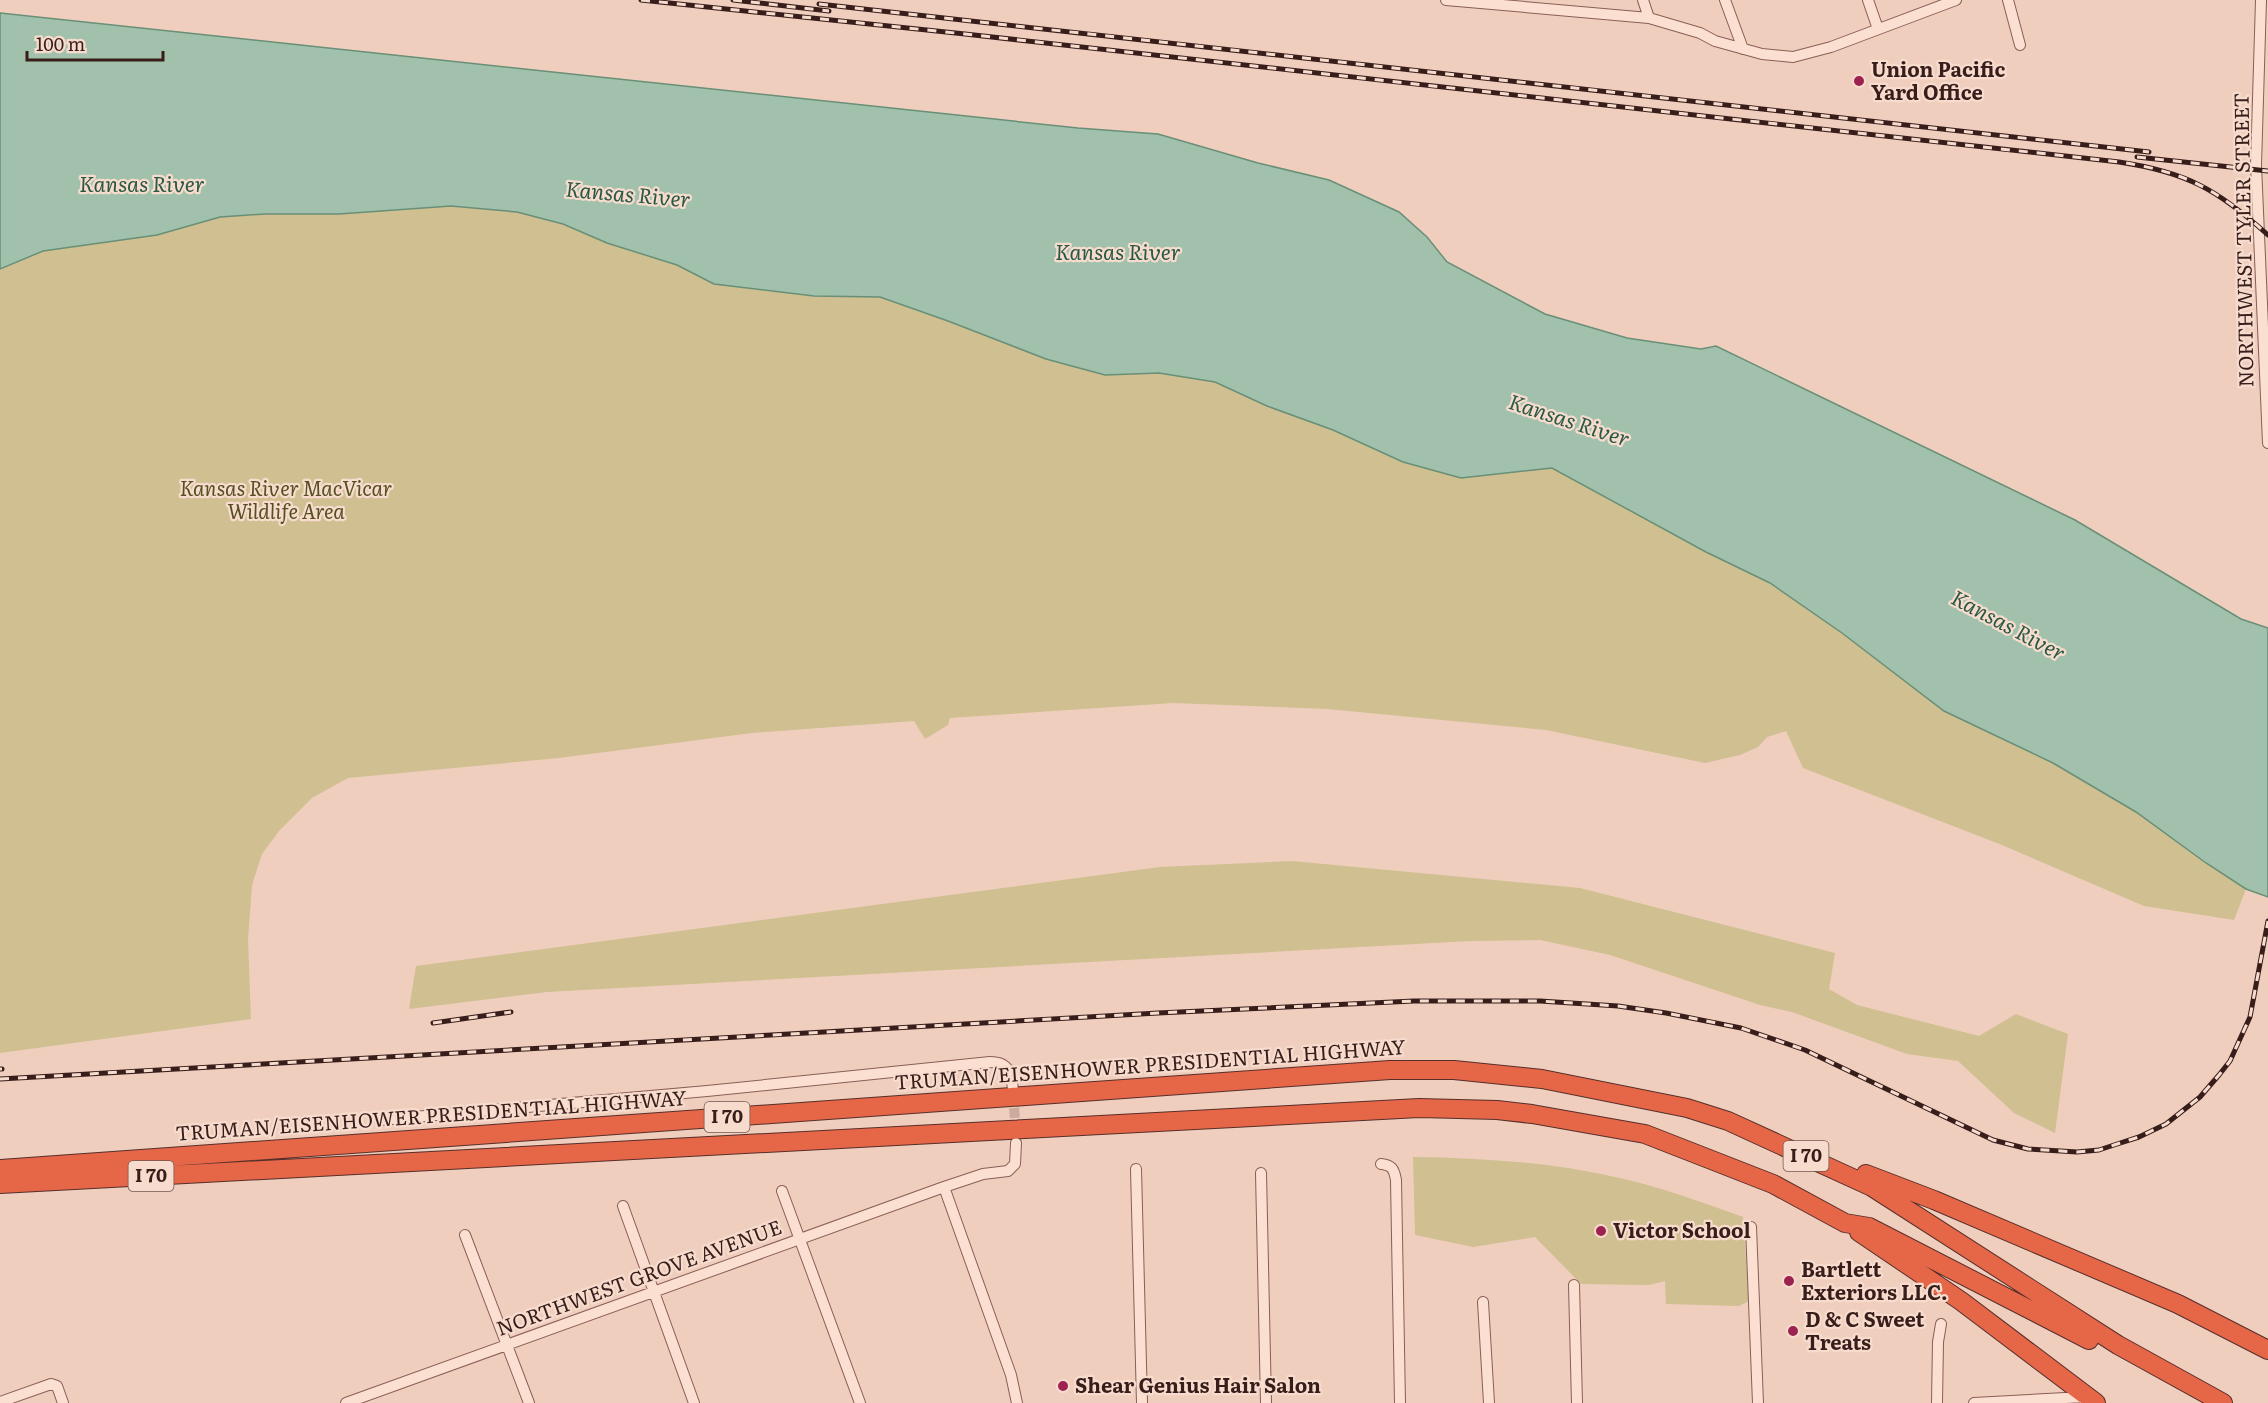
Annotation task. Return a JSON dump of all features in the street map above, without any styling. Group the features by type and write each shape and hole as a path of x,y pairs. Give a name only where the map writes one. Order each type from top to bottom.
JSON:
{"highway":[{"name":"TRUMAN/EISENHOWER PRESIDENTIAL HIGHWAY","path":"0,1169 1390,1070 1454,1070 1542,1079 1687,1108 1728,1121 1872,1187 2200,1403"},
{"name":"TRUMAN/EISENHOWER PRESIDENTIAL HIGHWAY","path":"0,1184 1372,1110 1449,1108 1532,1114 1645,1134 1773,1184 1845,1223 1869,1227 2223,1403"},
{"path":"1764,1137 1977,1218 2178,1304 2268,1350"},
{"path":"1845,1223 1961,1301 2088,1401"}],"street":[{"path":"1446,0 1473,4 1503,2 1649,18 1743,49 1762,54 1793,57 1831,47 1956,0"},
{"path":"1643,0 1649,18"},
{"path":"1725,0 1743,49"},
{"path":"1868,0 1878,29"},
{"path":"2008,0 2020,45"},
{"name":"NORTHWEST TYLER STREET","path":"2261,0 2256,165 2268,443"},
{"path":"380,1120 707,1091 990,1062 997,1062 1009,1069 1012,1074 1013,1091"},
{"name":"NORTHWEST GROVE AVENUE","path":"346,1403 944,1187 983,1174 1008,1172 1016,1164 1016,1143"},
{"path":"1381,1164 1393,1168 1396,1180 1400,1403"},
{"path":"1136,1169 1142,1403"},
{"path":"1261,1173 1266,1403"},
{"path":"944,1187 1011,1375 1017,1403"},
{"path":"782,1191 860,1403"},
{"path":"623,1206 694,1403"},
{"path":"1751,1227 1758,1403"},
{"path":"465,1235 529,1403"},
{"path":"1574,1285 1577,1403"},
{"path":"1483,1302 1489,1403"},
{"path":"1937,1403 1938,1342 1941,1324"},
{"path":"0,1402 54,1384 63,1403"},
{"path":"1974,1403 2088,1401"}],"green space":[{"name":"Kansas River MacVicar Wildlife Area","path":"451,206 517,212 563,224 607,243 677,265 714,284 814,296 880,297 1046,359 1105,375 1159,373 1215,382 1267,406 1333,430 1519,470 1552,468 1706,552 1770,583 1842,633 1944,711 2053,763 2136,812 2246,889 2234,920 2144,906 2002,845 1803,768 1786,731 1767,737 1758,747 1740,755 1705,763 1546,730 1327,709 1173,703 950,718 948,725 925,739 914,721 752,733 559,758 348,778 312,798 279,831 262,854 252,885 248,939 251,1019 0,1053 0,269 43,251 157,235 220,217 265,214 339,214"},
{"path":"1292,861 1580,888 1835,953 1829,989 1857,1005 1979,1036 2016,1014 2068,1034 2055,1133 2014,1113 1958,1061 1907,1054 1792,1012 1760,1005 1610,955 1540,940 1470,941 547,992 409,1009 416,966 1160,867"},
{"path":"1413,1157 1515,1162 1590,1172 1664,1190 1743,1217 1749,1301 1739,1306 1666,1304 1665,1281 1649,1285 1581,1284 1535,1237 1473,1247 1415,1235"}],"water":[{"name":"Kansas River","path":"0,13 1078,128 1158,134 1258,163 1329,180 1399,212 1427,237 1447,262 1545,314 1627,338 1701,349 1716,346 2075,520 2241,619 2268,628 2268,897 2246,889 2136,812 2053,763 1944,711 1842,633 1770,583 1706,552 1552,468 1461,478 1403,462 1333,430 1267,406 1215,382 1159,373 1105,375 1046,359 880,297 814,296 714,284 677,265 607,243 563,224 517,212 451,206 339,214 265,214 220,217 157,235 43,251 0,269"}],"tunnel":[{"path":"1013,1093 1016,1134"}],"railway":[{"path":"641,0 2119,162 2164,171 2200,185 2233,206 2268,235"},
{"path":"733,0 829,11"},
{"path":"819,4 2149,152"},
{"path":"2137,157 2268,171"},
{"path":"0,1079 1158,1013 1414,1001 1540,1001 1618,1006 1741,1028 1805,1050 1993,1140 2028,1149 2077,1152 2099,1150 2139,1137 2166,1124 2200,1097 2219,1075 2230,1061 2250,1017 2268,921"},
{"path":"433,1023 511,1012"}],"place":[{"name":"Union Pacific Yard Office","path":"1859,81"},
{"name":"Victor School","path":"1601,1231"},
{"name":"Bartlett Exteriors LLC.","path":"1789,1281"},
{"name":"D & C Sweet Treats","path":"1793,1331"},
{"name":"Shear Genius Hair Salon","path":"1063,1386"}]}
